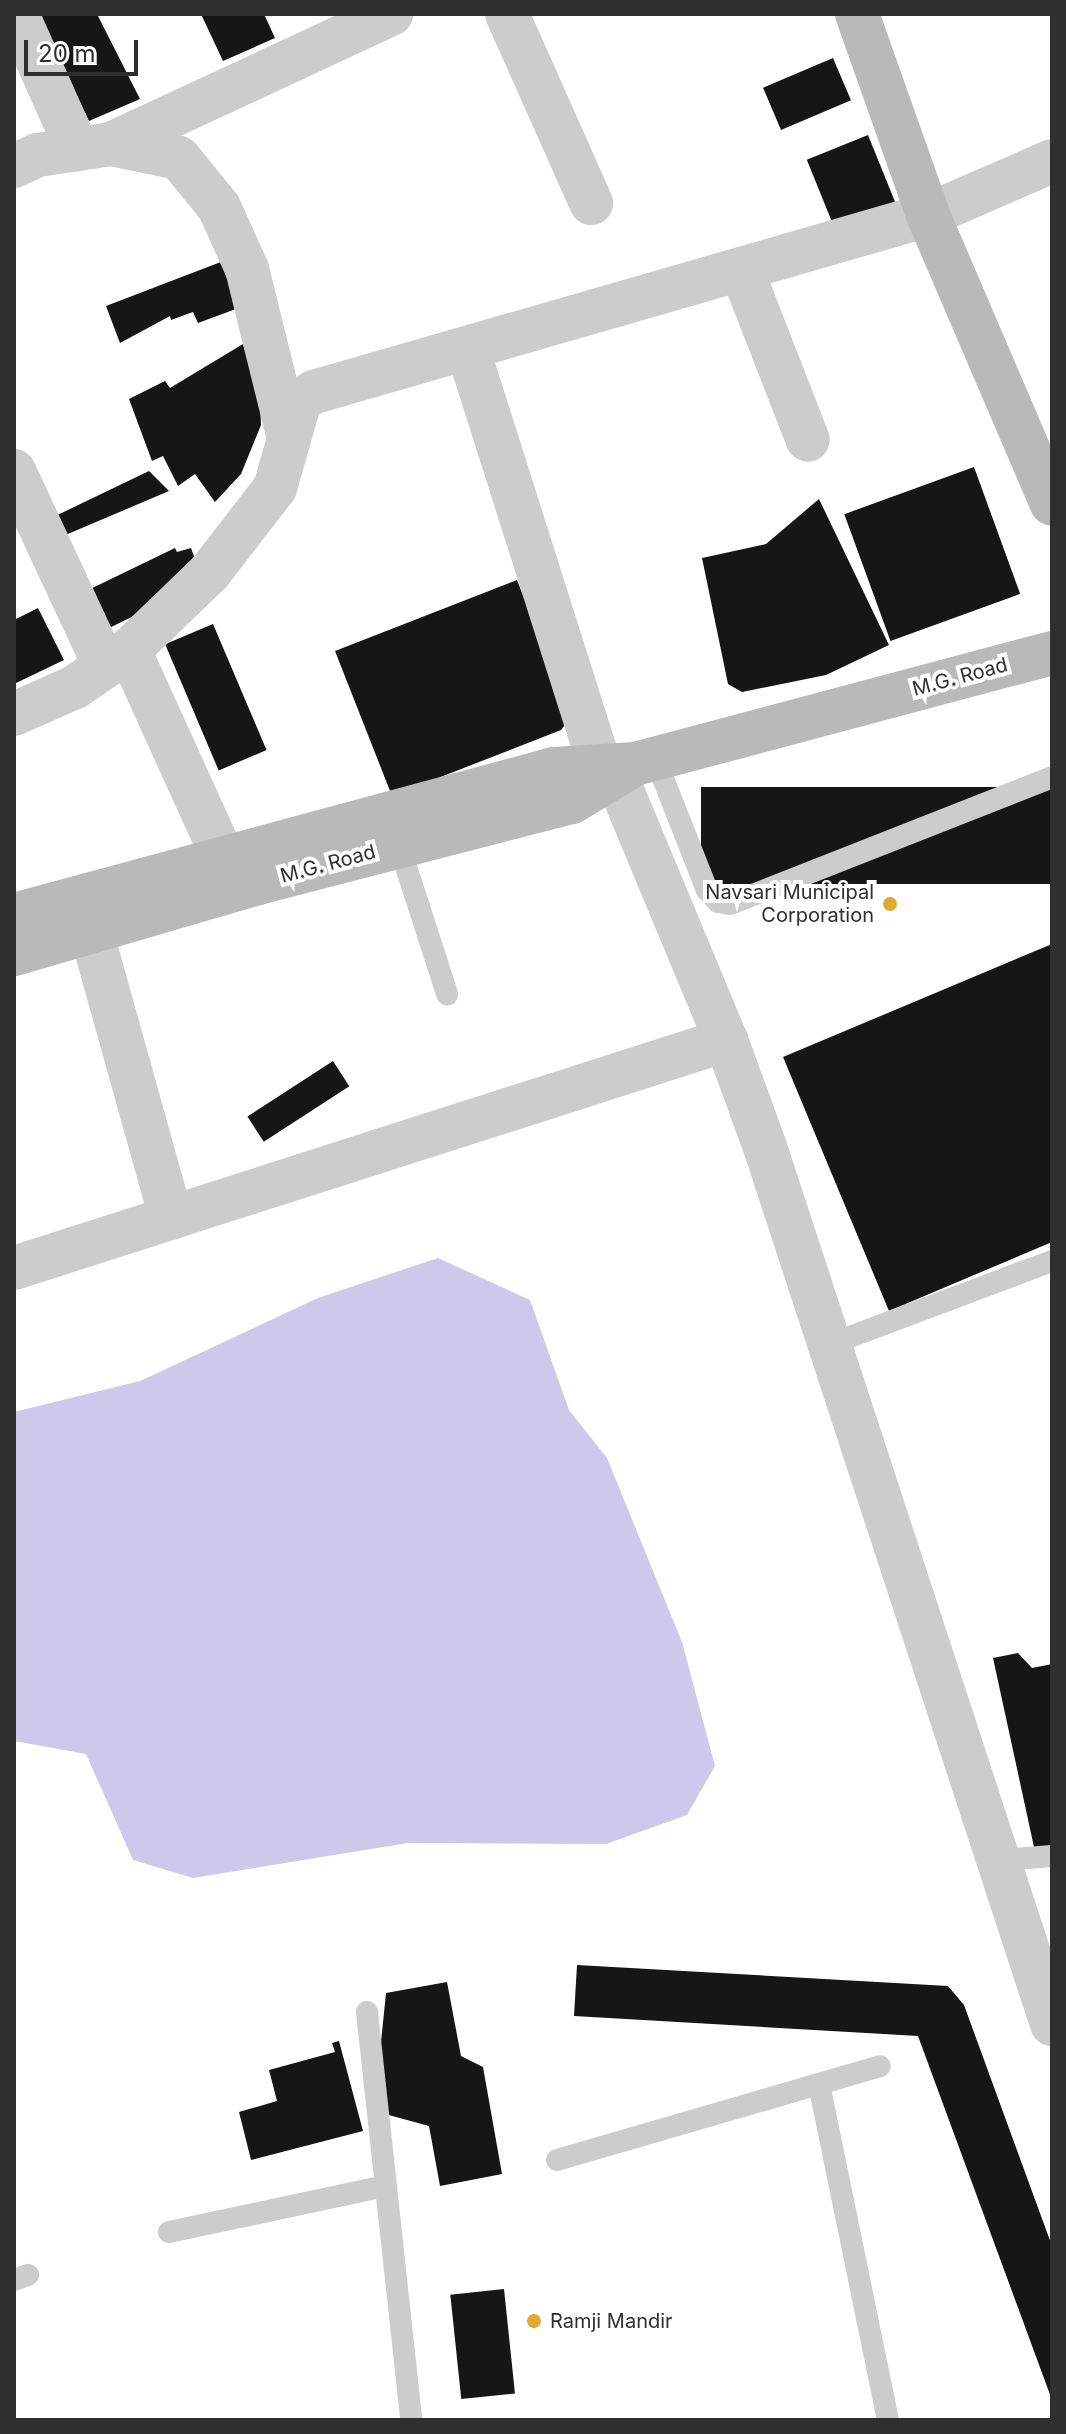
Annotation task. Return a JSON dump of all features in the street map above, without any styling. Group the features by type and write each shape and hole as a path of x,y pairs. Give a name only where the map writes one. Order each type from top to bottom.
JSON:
{"main road":[{"path":"857,14 928,215 1052,504"},
{"name":"M.G. Road","path":"14,915 554,769 627,766 1048,663"},
{"name":"M.G. Road","path":"14,954 399,845 572,802 627,766"}],"street":[{"path":"17,14 94,146"},
{"path":"14,166 38,155 94,146 391,14"},
{"path":"507,14 591,203"},
{"path":"94,146 179,158 219,207 247,269 290,442"},
{"path":"14,714 75,687 117,658 210,572 275,488 300,400 314,392 928,215 1052,161"},
{"path":"742,271 808,440"},
{"path":"468,350 627,766 726,1040 831,1344 1002,1860 1052,2024"},
{"path":"14,471 224,859"},
{"path":"91,931 171,1218"},
{"path":"14,1268 726,1040"}],"lane":[{"path":"627,766 707,890 718,902 730,904 1052,777"},
{"path":"399,845 447,994"},
{"path":"831,1344 1052,1261"},
{"path":"1002,1860 1052,1856"},
{"path":"367,2012 411,2420"},
{"path":"557,2160 880,2066"},
{"path":"819,2084 888,2420"},
{"path":"169,2232 385,2186"}],"shaded area":[{"path":"438,1258 530,1300 569,1410 607,1458 682,1642 715,1766 687,1815 606,1844 408,1843 193,1878 133,1860 86,1754 14,1741 14,1412 140,1381 318,1298"}],"building":[{"path":"36,14 97,14 140,99 89,121"},
{"path":"201,14 264,14 275,38 223,61"},
{"path":"833,58 851,100 781,130 763,88"},
{"path":"868,135 896,204 835,228 807,160"},
{"path":"226,260 244,306 198,323 193,312 171,320 170,316 120,343 106,306"},
{"path":"243,344 260,399 261,425 241,474 215,502 195,474 178,486 163,456 152,461 129,399 165,381 170,388"},
{"path":"974,467 1020,594 890,641 844,514"},
{"path":"149,471 169,491 56,539 47,520"},
{"path":"819,499 889,645 826,675 742,692 728,684 702,558 766,544"},
{"path":"175,548 177,552 191,548 195,559 158,604 101,632 82,593"},
{"path":"517,580 571,717 561,730 392,796 335,651"},
{"path":"38,608 64,660 14,684 14,620"},
{"path":"213,624 267,750 219,770 165,644"},
{"path":"701,787 1052,787 1052,884 701,884"},
{"path":"1052,944 1052,1242 889,1311 783,1057"},
{"path":"333,1061 349,1086 264,1142 247,1117"},
{"path":"1018,1653 1032,1668 1052,1664 1052,1858 1037,1861 993,1658"},
{"path":"577,1965 948,1986 964,2005 1052,2246 1052,2400 918,2036 574,2016"},
{"path":"447,1982 461,2056 483,2067 502,2174 440,2186 429,2126 374,2111 386,1993"},
{"path":"339,2041 363,2131 251,2160 239,2112 277,2101 269,2070 335,2052 332,2043"},
{"path":"504,2289 515,2393 461,2399 450,2295"}],"place":[{"name":"Navsari Municipal Corporation","path":"890,904"},
{"name":"Ramji Mandir","path":"534,2321"}]}
